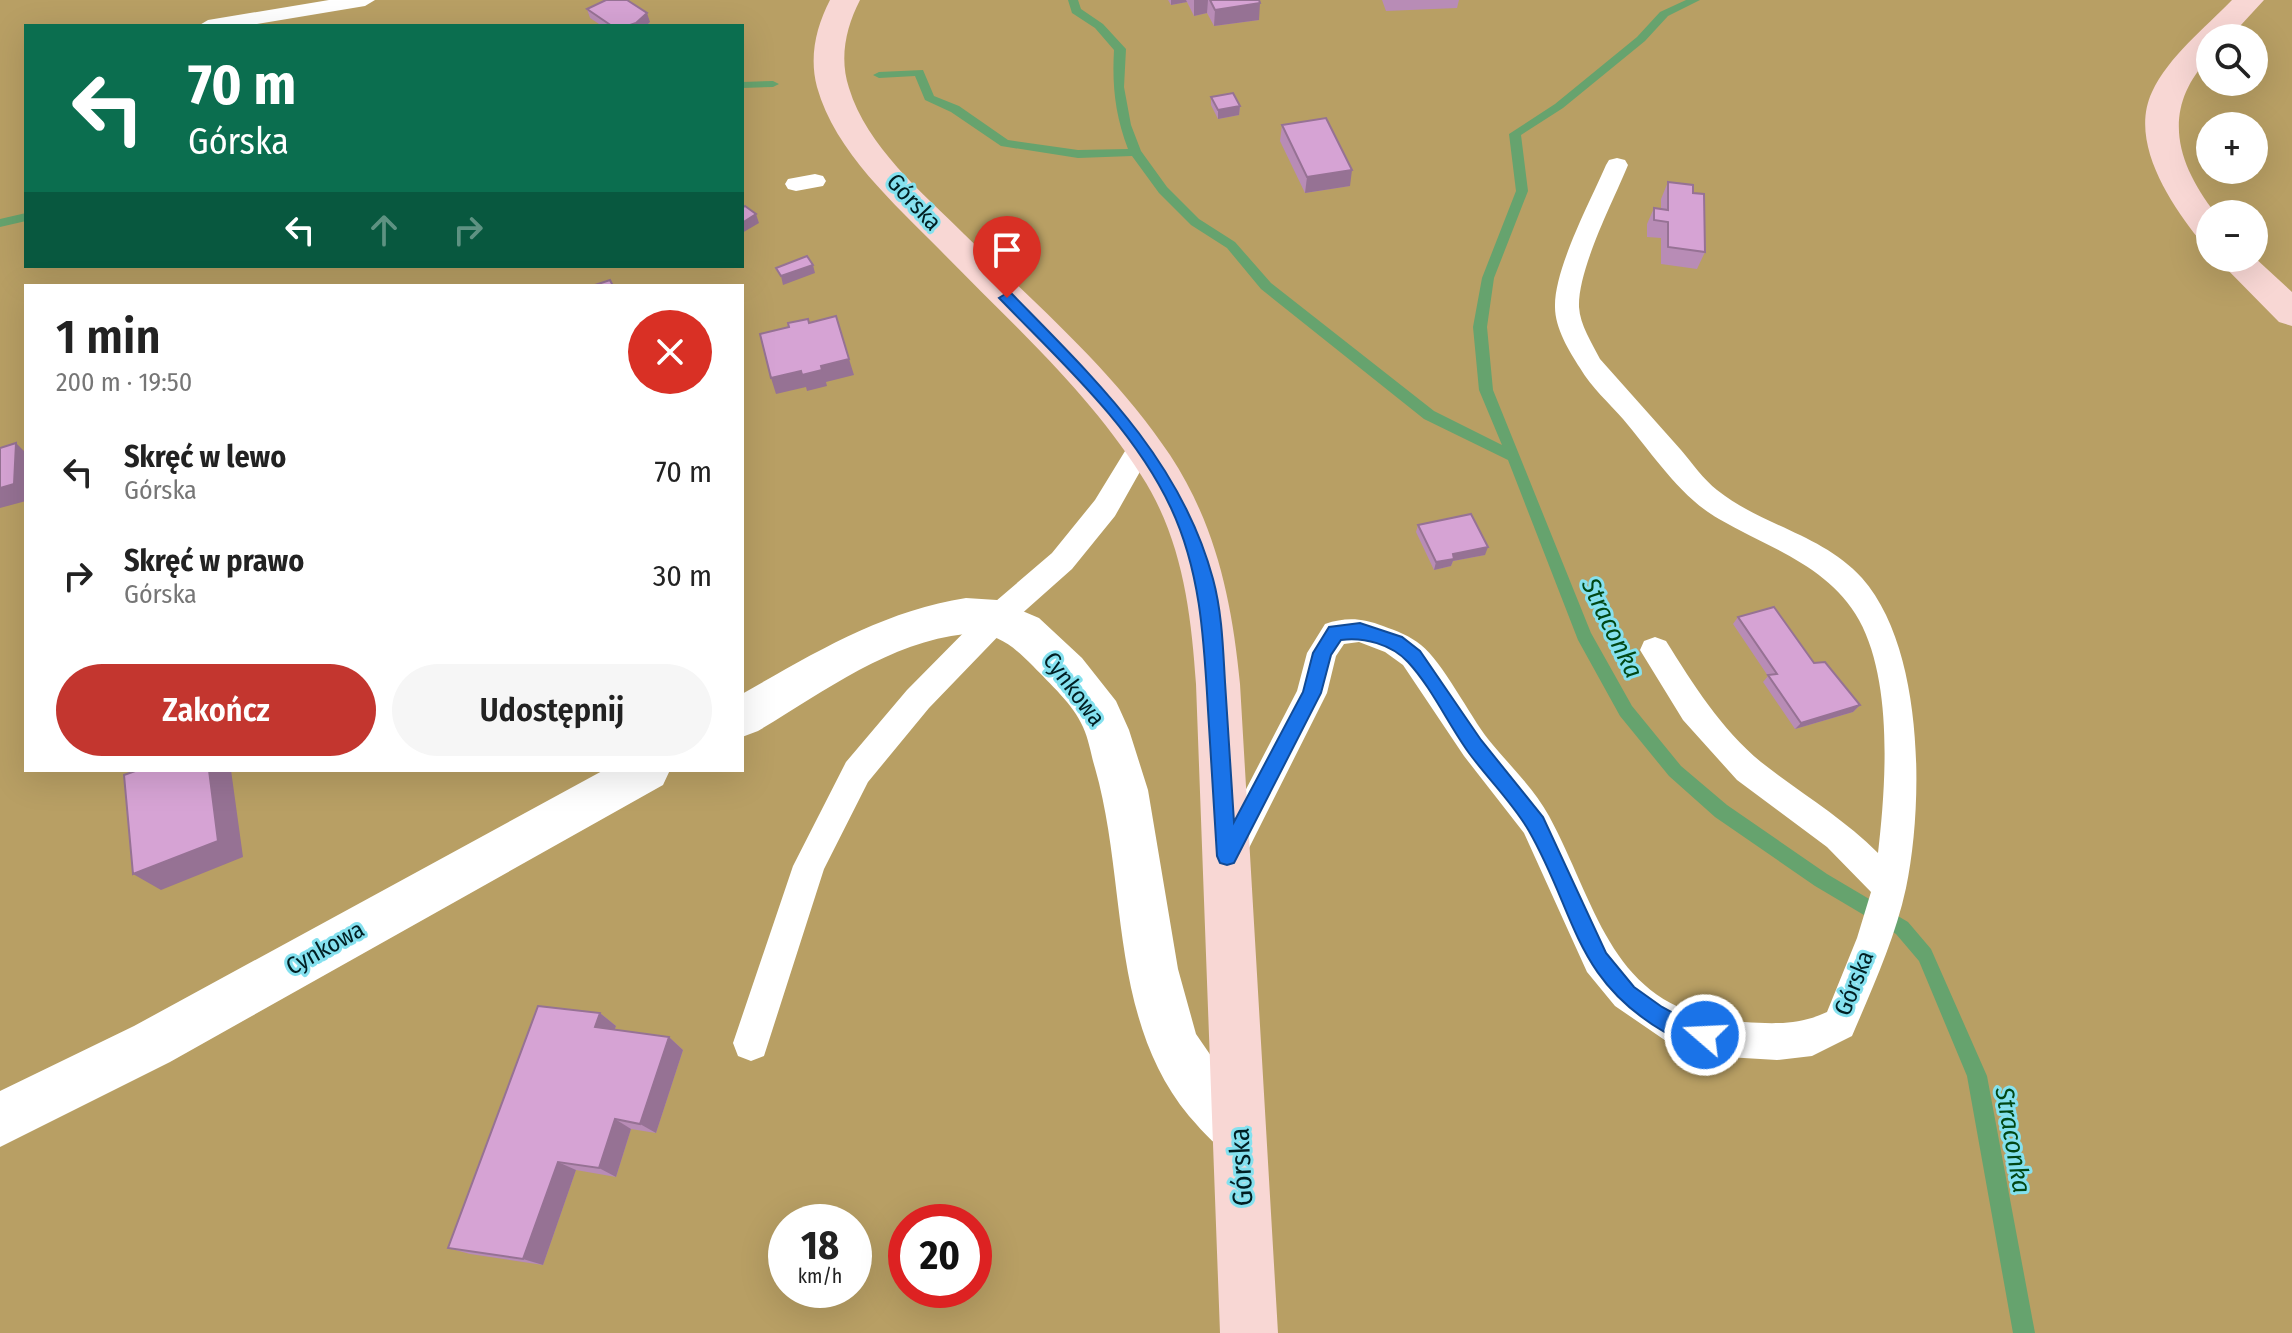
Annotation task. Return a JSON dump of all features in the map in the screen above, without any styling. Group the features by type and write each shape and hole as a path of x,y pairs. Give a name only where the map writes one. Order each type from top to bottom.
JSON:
{"street":[{"path":"2226,24 2249,0"},
{"name":"Górska","path":"837,1 828,51 831,84 837,101 867,150 895,184 1096,389 1142,445 1178,504 1205,581 1213,639 1227,856 1249,1333"},
{"path":"2196,56 2172,84 2162,117 2168,154 2196,210"},
{"path":"2249,272 2292,313"},
{"path":"744,716 871,645 922,625 962,617 999,616"},
{"name":"Cynkowa","path":"999,616 1026,630 1067,672 1101,716 1121,774 1130,815 1154,979 1172,1040 1192,1080 1239,1131"},
{"name":"Cynkowa","path":"0,1120 152,1044 643,772"}],"lane":[{"path":"220,24 365,0"},
{"path":"1617,165 1572,275 1567,308 1575,336 1591,365 1706,497 1728,514 1829,566 1865,605 1881,631 1891,658 1900,728 1896,829 1889,888"},
{"path":"751,1043 809,866 857,772 918,699 999,616 1062,561 1105,508 1142,445"},
{"name":"Górska","path":"1227,856 1312,693 1322,653 1335,633 1360,630 1395,643 1414,656 1475,746 1536,823 1599,960 1627,994 1682,1030 1727,1039 1777,1042 1812,1038 1840,1024 1889,888"},
{"path":"1655,650 1694,711 1748,770 1839,836 1889,888"}],"shaded area":[{"path":"0,0 2292,0 2292,1333 0,1333"}],"building":[{"path":"606,0 627,0 647,13 633,24 609,24 587,9"},
{"path":"1210,0 1259,0 1260,3 1215,10"},
{"path":"1233,93 1240,106 1218,110 1211,97"},
{"path":"1326,118 1352,170 1307,177 1282,125"},
{"path":"1668,182 1693,185 1693,193 1704,194 1705,252 1668,247 1668,222 1654,220 1654,208 1668,210"},
{"path":"744,207 756,214 744,222"},
{"path":"807,256 813,265 781,276 776,268"},
{"path":"836,316 849,359 802,375 801,371 771,378 760,334 789,327 788,323 808,319 809,323"},
{"path":"16,443 14,484 0,488 0,448"},
{"path":"1471,514 1488,547 1453,554 1454,559 1436,562 1418,525"},
{"path":"1774,607 1814,663 1825,662 1860,705 1801,723 1768,675 1777,674 1738,617"},
{"path":"132,772 209,772 218,841 133,874 124,775"},
{"path":"538,1006 600,1013 595,1027 669,1037 640,1124 615,1119 599,1168 558,1162 523,1259 448,1248"}],"waterway":[{"name":"Straconka","path":"1073,0 1076,11 1099,26 1120,49 1118,87 1125,125 1135,152"},
{"path":"1514,457 1486,390 1480,327 1488,278 1522,191 1515,134 1559,106 1641,39 1664,14 1695,0"},
{"path":"879,75 919,72 929,98 955,109 1005,143 1078,154 1135,152"},
{"path":"744,85 773,84"},
{"name":"Straconka","path":"1135,152 1163,190 1195,222 1231,245 1266,286 1429,415 1514,457"},
{"path":"0,223 24,217"},
{"name":"Straconka","path":"1514,457 1584,635 1626,711 1675,771 1721,811 1821,880 1902,928 1925,955 1977,1076 2024,1333"}],"route":[{"path":"1007,298 1096,389 1142,445 1178,504 1205,581 1213,639 1227,856 1312,693 1322,653 1335,633 1360,630 1395,643 1414,656 1475,746 1536,823 1599,960 1627,994 1655,1014 1682,1030 1705,1035"}]}
